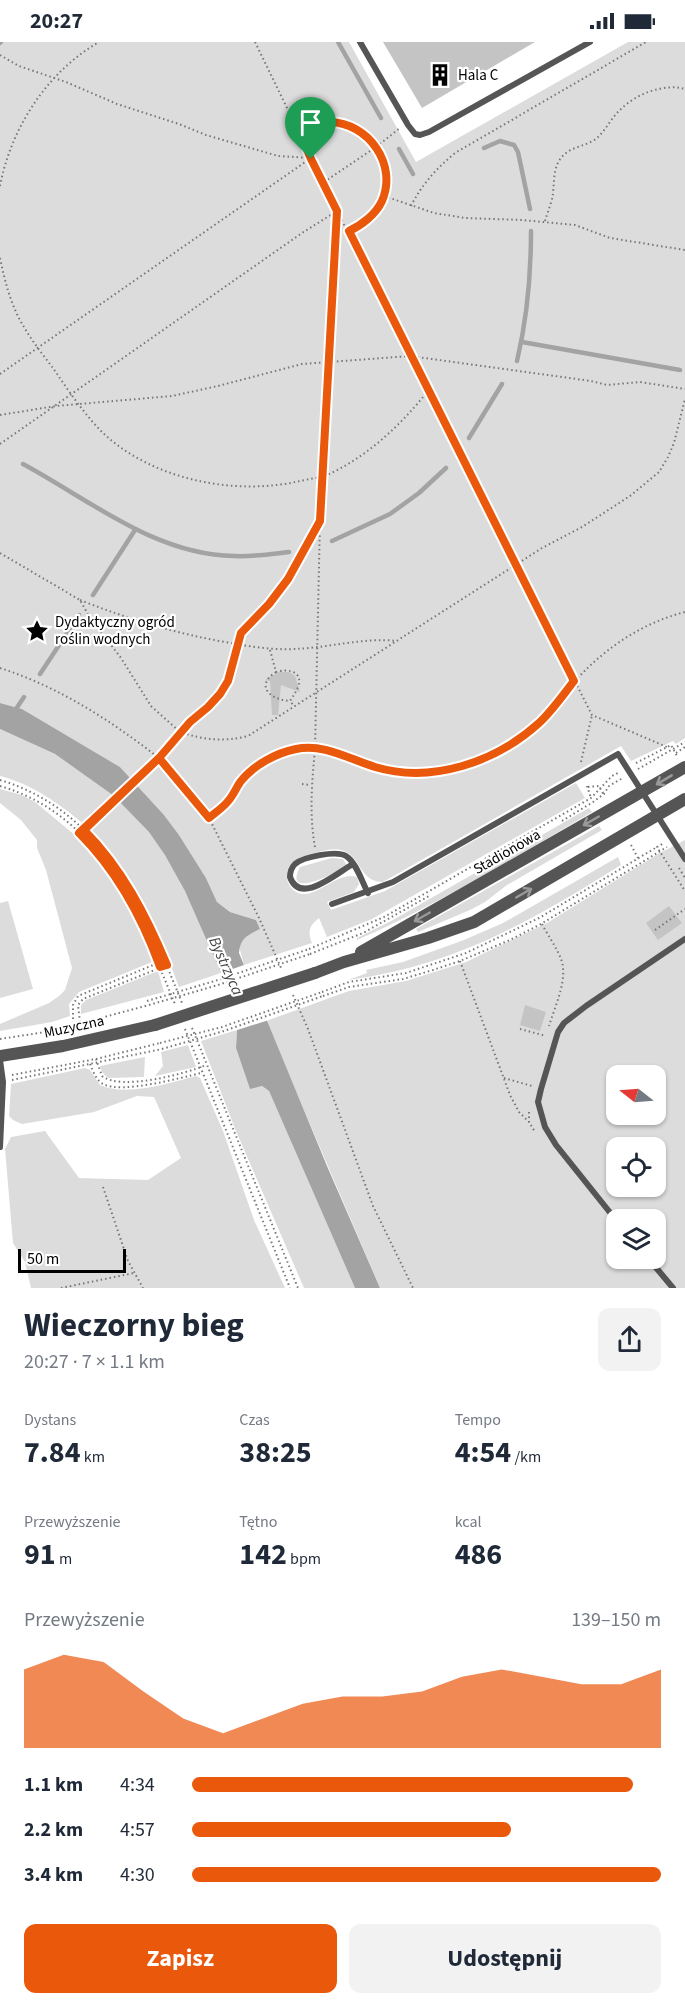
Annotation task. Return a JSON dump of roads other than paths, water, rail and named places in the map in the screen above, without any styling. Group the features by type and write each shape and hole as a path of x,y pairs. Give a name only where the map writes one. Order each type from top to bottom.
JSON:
{"street":[{"name":"Stadionowa","path":"344,962 684,768"},
{"name":"Stadionowa","path":"315,973 474,922 685,799"},
{"name":"Muzyczna","path":"0,1058 155,1025 315,973"}],"lane":[{"path":"360,42 408,125 415,134 420,135 590,42"},
{"path":"332,904 368,893 393,882 618,753 685,859"},
{"path":"353,864 311,889 296,887 290,877 292,867 296,863 336,853 345,855 353,864 368,893"},
{"path":"607,1209 556,1145 545,1127 538,1102 541,1089 558,1032 564,1023 685,939"},
{"path":"0,1058 3,1079 0,1147"},
{"path":"657,1269 673,1288"}],"water":[{"name":"Bystrzyca","path":"0,703 22,709 120,767 179,835 206,878 217,902 230,912 256,920 260,929 243,940 239,953 380,1288 355,1288 269,1091 262,1086 250,1089 236,1048 237,1030 221,973 185,891 165,855 149,832 114,796 55,754 0,729"}],"waterway":[{"path":"338,42 381,118"},
{"path":"484,148 500,141 514,145 518,152 530,209"},
{"path":"399,149 413,174"},
{"path":"517,361 528,296 531,231"},
{"path":"522,342 680,370"},
{"path":"469,438 502,384"},
{"path":"23,464 124,523 177,546 205,553 234,556 289,552"},
{"path":"332,541 390,514 419,493 446,468"},
{"path":"93,595 135,530"},
{"path":"40,674 79,615"},
{"path":"14,712 24,697"}],"place":[{"name":"Hala C","path":"440,75"},
{"name":"Dydaktyczny ogród roślin wodnych","path":"37,631"}]}
